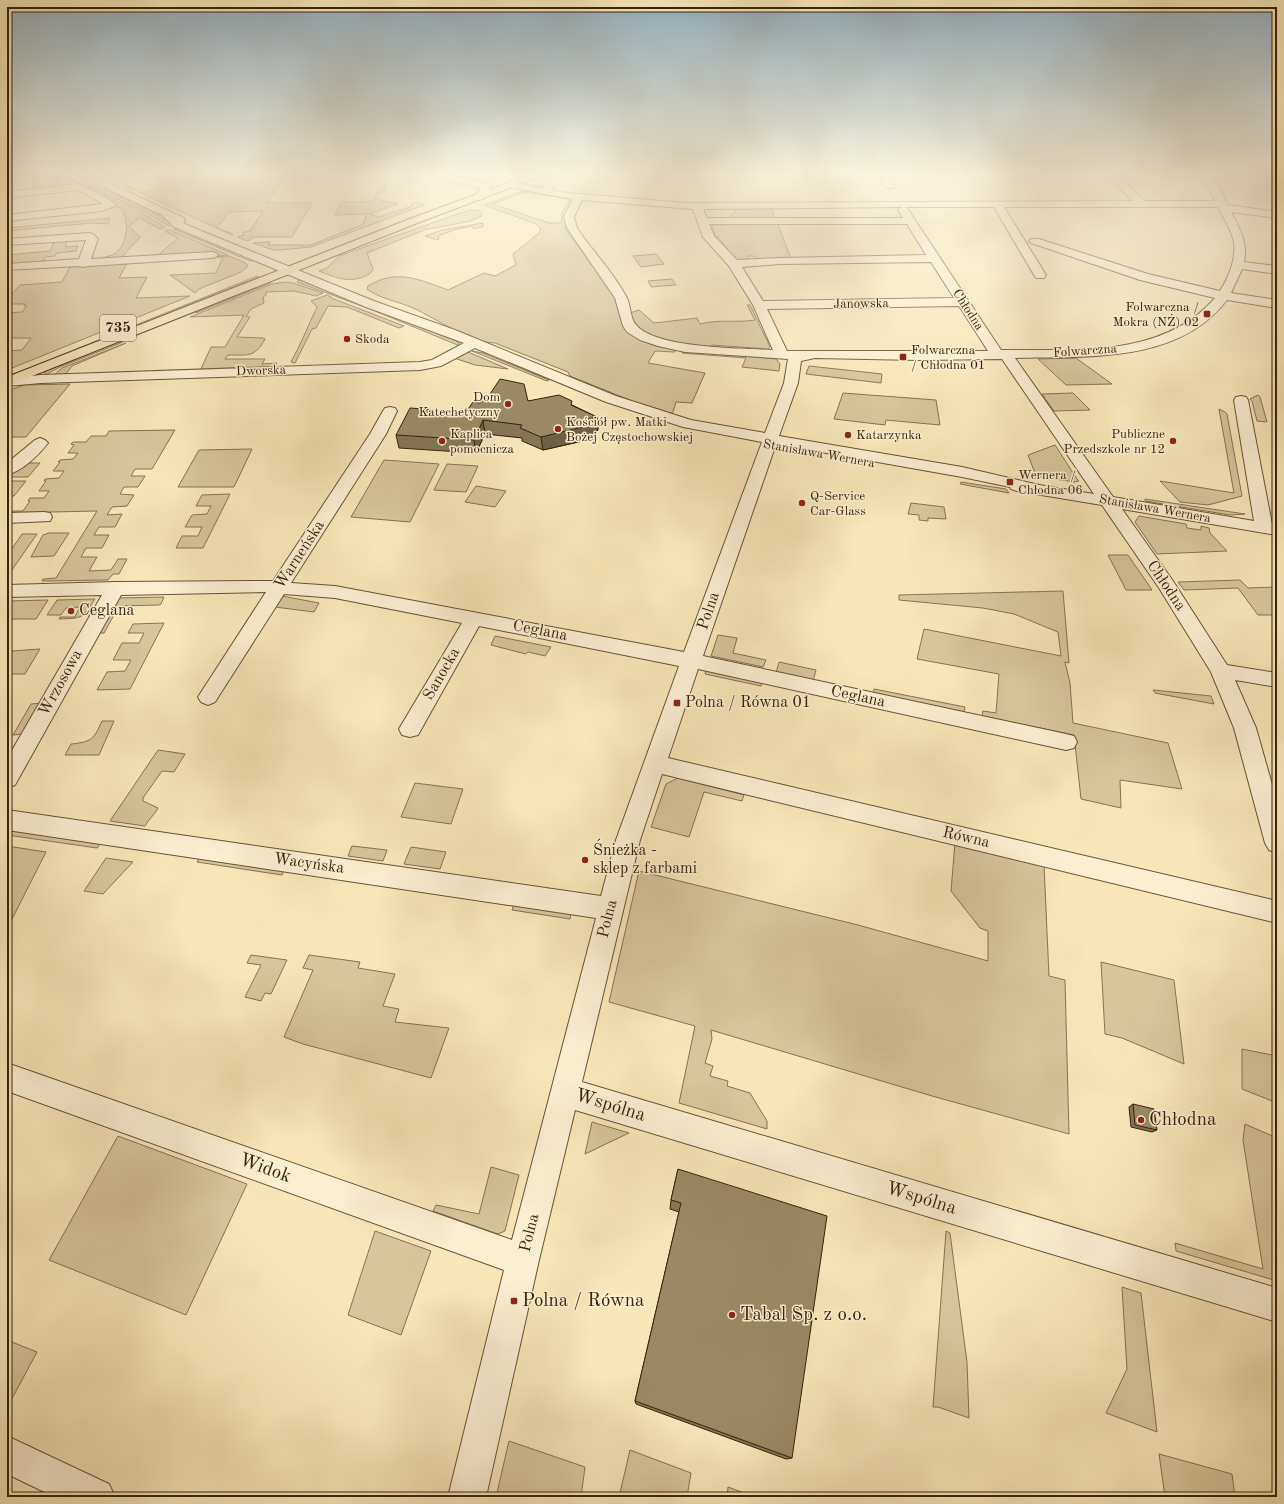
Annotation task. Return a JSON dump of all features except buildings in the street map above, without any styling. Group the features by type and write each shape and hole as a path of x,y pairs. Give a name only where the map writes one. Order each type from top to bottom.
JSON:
{"main road":[{"name":"735","path":"44,373 345,244"},
{"name":"735","path":"292,266 351,244"},
{"name":"735","path":"7,373 277,266"}],"street":[{"path":"83,264 90,244"},
{"name":"Stanisława Wernera","path":"224,244 277,266 292,266"},
{"name":"Stanisława Wernera","path":"239,244 292,266 370,304 475,343 611,399 647,416 684,430 962,472 1032,488 1270,529"},
{"name":"Folwarczna","path":"582,244 621,298 629,324 636,333 647,338 672,346 798,356 814,354 903,357 1107,351 1160,341 1195,323 1210,311 1225,295 1237,265 1241,244"},
{"path":"716,244 734,264 759,305 782,354"},
{"name":"Chłodna","path":"925,244 964,302 1107,500 1170,592 1221,671 1245,728 1277,843"},
{"path":"1022,244 1040,275"},
{"path":"1044,244 1144,278 1277,304"},
{"path":"7,268 212,255"},
{"path":"734,264 780,261 935,258"},
{"path":"1237,265 1277,270"},
{"name":"Janowska","path":"759,305 964,302"},
{"name":"Dworska","path":"7,382 44,373 420,366 436,363 475,343"},
{"name":"Polna","path":"467,1497 523,1260 628,840 791,383 794,360 798,356"},
{"path":"1241,400 1270,529"},
{"name":"Warneńska","path":"208,697 378,434 390,411"},
{"path":"7,470 24,458 40,443"},
{"path":"7,518 44,517"},
{"name":"Ceglana","path":"7,591 280,586 335,592 692,661 1066,742"},
{"name":"Wrzosowa","path":"7,779 115,588"},
{"name":"Sanocka","path":"410,729 474,618"},
{"path":"1221,671 1277,680"},
{"name":"Równa","path":"655,764 1277,912"},
{"name":"Wacyńska","path":"7,820 611,909"},
{"name":"Widok","path":"7,1077 523,1260"},
{"name":"Wspólna","path":"565,1092 1277,1305"},
{"path":"7,1455 96,1497"}],"shaded area":[{"path":"53,244 66,244 65,247 78,246 76,251 57,253 55,256 45,257 42,265 7,266 7,255 50,251"},
{"path":"123,244 133,244 121,258 157,256 171,244 203,244 228,255 218,256 213,254 96,260 116,253"},
{"path":"210,244 216,244 256,261 250,261"},
{"path":"256,244 268,245 319,244 311,247 273,250"},
{"path":"372,244 389,244 367,253 373,269 370,273 357,279 335,277 319,271 327,268 339,256"},
{"path":"525,244 577,244 610,289 639,339 656,346 677,350 674,352 655,351 648,363 705,373 692,403 676,402 673,412 667,415 570,376 568,372 495,343 475,339 413,308 383,297 367,289 368,286 379,281 399,277 418,280 448,290 484,273 495,276 516,265 513,254"},
{"path":"724,244 785,244 791,259 759,259 753,256 748,256 747,260 736,260"},
{"path":"656,254 664,264 641,267 633,256"},
{"path":"229,256 246,263 248,266 241,272 199,289 195,293 170,275 216,273 223,257 180,258"},
{"path":"128,262 119,278 147,277 136,298 190,296 7,370 7,351 22,350 31,338 7,338 7,313 22,312 27,306 24,306 25,304 7,304 7,299 20,285 62,282 70,267 64,266"},
{"path":"257,276 259,277 194,302 130,330 7,377"},
{"path":"300,279 456,341 460,346 370,309 297,282"},
{"path":"672,279 676,285 651,287 648,281"},
{"path":"269,282 271,283 196,313 195,311"},
{"path":"285,282 293,283 323,293 316,296 294,291 266,292 266,295 263,297 264,303 251,309 246,316 250,317 237,337 265,339 258,350 250,354 228,355 225,359 265,359 262,364 277,363 274,368 200,371 211,347 225,347 244,315 190,317 272,284"},
{"path":"327,295 404,326 399,328 347,307 328,306 316,328 312,329 295,363 291,362 317,307 311,301"},
{"path":"747,305 750,305 770,347 768,349 712,345 709,348 652,338 634,325 630,313 639,310 654,323 697,318 700,324 755,320"},
{"path":"123,342 60,367 45,375 45,372 49,369 114,343"},
{"path":"126,343 72,366 65,375 52,377 62,368"},
{"path":"683,350 776,359 780,364 779,371 742,367 746,358 682,353"},
{"path":"472,351 483,353 549,380 547,381"},
{"path":"468,352 508,369 475,365 454,358"},
{"path":"1076,358 1112,384 1066,385 1038,359"},
{"path":"809,366 882,374 881,383 806,374"},
{"path":"70,384 26,437 7,437 7,391 24,385"},
{"path":"843,393 936,400 940,425 886,420 885,425 834,419"},
{"path":"1073,393 1090,410 1054,411 1042,394"},
{"path":"1258,395 1260,397 1267,422 1257,421 1252,401 1250,399"},
{"path":"1219,409 1227,414 1242,496 1208,505 1180,502 1160,481 1234,493"},
{"path":"175,430 152,469 135,469 131,476 145,476 138,487 124,487 120,494 134,495 127,506 112,507 107,515 122,514 115,527 99,527 94,535 109,535 102,548 86,548 81,557 97,557 89,571 111,570 118,559 127,559 119,574 113,574 108,580 42,581 43,579 56,578 97,511 7,513 7,511 23,511 30,501 28,501 30,498 44,498 49,491 39,491 46,481 44,481 45,479 59,478 64,471 53,471 60,462 58,462 60,460 73,459 78,453 68,453 74,445 71,444 73,442 86,442 91,436 106,436 109,431"},
{"path":"1055,445 1079,481 1074,482 1036,476 1028,455"},
{"path":"252,449 234,487 178,487 199,450"},
{"path":"384,460 439,464 410,522 351,517"},
{"path":"25,463 40,463 28,477 7,477 7,473"},
{"path":"447,464 478,466 466,492 434,490"},
{"path":"7,481 26,481 14,496 7,496"},
{"path":"961,482 1006,489 1009,493 960,484"},
{"path":"476,486 506,491 495,507 465,502"},
{"path":"230,494 203,548 176,548 182,536 198,536 202,527 185,527 192,515 207,514 211,506 196,506 202,495"},
{"path":"1145,499 1245,514 1230,515 1145,501"},
{"path":"911,503 944,507 946,519 928,518 928,521 919,520 919,515 908,514"},
{"path":"1139,516 1186,524 1187,528 1201,530 1201,526 1209,528 1210,533 1227,551 1157,554 1135,522"},
{"path":"49,533 69,533 54,556 31,557 43,535"},
{"path":"22,534 37,534 7,577 7,556"},
{"path":"1108,555 1128,555 1152,590 1126,590"},
{"path":"1240,580 1248,588 1277,587 1277,615 1258,615 1238,588 1184,590 1178,582"},
{"path":"1063,591 1069,663 1065,662 1070,683 1073,723 1168,743 1182,789 1120,780 1121,808 1081,799 1074,735 982,716 983,711 996,713 999,674 917,659 924,629 1061,656 1058,632 1014,614 983,608 899,600 899,595"},
{"path":"282,596 319,603 314,612 275,607"},
{"path":"164,597 159,605 119,606 104,633 96,633 116,598"},
{"path":"95,599 84,614 78,618 59,619 60,617 75,617 80,607 66,608 61,615 47,615 57,600"},
{"path":"48,600 36,619 7,619 7,601"},
{"path":"164,623 130,689 97,690 107,672 125,671 131,660 113,660 122,643 139,643 144,633 128,633 133,624"},
{"path":"718,635 737,638 733,653 766,660 763,667 711,656"},
{"path":"495,636 551,647 545,656 528,652 526,654 491,645"},
{"path":"40,649 25,674 7,674 7,655 12,651"},
{"path":"779,662 816,670 813,681 776,673"},
{"path":"706,670 760,681 762,683 761,686 705,674"},
{"path":"874,689 965,707 964,712 873,693"},
{"path":"1153,690 1211,696 1214,704 1155,693"},
{"path":"42,703 24,734 13,735 31,704"},
{"path":"102,721 114,721 99,755 65,755 71,744 88,741 94,736"},
{"path":"158,750 185,754 174,772 162,771 143,798 143,801 158,808 157,810 145,826 110,821"},
{"path":"678,778 744,795 742,801 704,792 689,837 651,827 666,784"},
{"path":"415,783 463,789 451,824 401,817"},
{"path":"7,829 101,843 97,848 7,835"},
{"path":"955,843 1044,865 1049,976 1065,980 1069,1134 932,1096 711,1030 712,1039 705,1063 713,1066 710,1076 728,1081 727,1086 750,1093 767,1121 767,1129 679,1103 695,1026 609,1002 639,871 858,925 988,961 988,931 980,928 951,891"},
{"path":"7,846 46,852 7,929"},
{"path":"352,846 387,850 383,861 348,856"},
{"path":"411,847 446,852 440,869 404,864"},
{"path":"200,857 284,870 282,875 197,862"},
{"path":"106,858 133,862 103,894 84,891"},
{"path":"514,904 571,913 570,919 512,910"},
{"path":"251,955 287,960 271,994 265,993 261,1001 245,997 261,965 247,963"},
{"path":"309,955 360,962 358,968 395,974 383,1006 399,1009 395,1022 449,1028 431,1078 303,1044 284,1037 313,970 303,968"},
{"path":"1101,962 1174,980 1184,1064 1122,1038 1105,1034"},
{"path":"1242,1049 1277,1056 1277,1103 1242,1089"},
{"path":"592,1122 629,1133 585,1154"},
{"path":"1245,1124 1277,1138 1277,1281 1176,1251 1175,1243 1263,1269 1243,1140"},
{"path":"118,1136 247,1184 186,1315 49,1260"},
{"path":"491,1167 519,1175 505,1231 498,1234 433,1211 436,1205 479,1214"},
{"path":"375,1231 431,1251 401,1335 348,1315"},
{"path":"946,1231 950,1233 967,1362 969,1418 938,1407 933,1407"},
{"path":"1122,1287 1141,1293 1157,1432 1106,1413 1127,1369"},
{"path":"7,1340 37,1352 7,1408"},
{"path":"509,1441 585,1467 581,1497 496,1497"},
{"path":"630,1450 691,1473 687,1497 619,1497"},
{"path":"1159,1454 1232,1474 1235,1497 1165,1497"},
{"path":"728,1487 755,1497 727,1497"}],"place":[{"name":"Folwarczna / Mokra (NŻ) 02","path":"1207,314"},
{"name":"Skoda","path":"347,339"},
{"name":"Folwarczna / Chłodna 01","path":"903,357"},
{"name":"Dom Katechetyczny","path":"508,404"},
{"name":"Kościół pw. Matki Bożej Częstochowskiej","path":"558,429"},
{"name":"Katarzynka","path":"848,435"},
{"name":"Kaplica pomocnicza","path":"442,441"},
{"name":"Publiczne Przedszkole nr 12","path":"1173,441"},
{"name":"Wernera / Chłodna 06","path":"1010,482"},
{"name":"Q-Service Car-Glass","path":"802,503"},
{"name":"Ceglana","path":"71,611"},
{"name":"Polna / Równa 01","path":"677,703"},
{"name":"Śnieżka - sklep z farbami","path":"585,860"},
{"name":"Chłodna","path":"1141,1120"},
{"name":"Polna / Równa","path":"514,1301"},
{"name":"Tabal Sp. z o.o.","path":"732,1315"}]}
